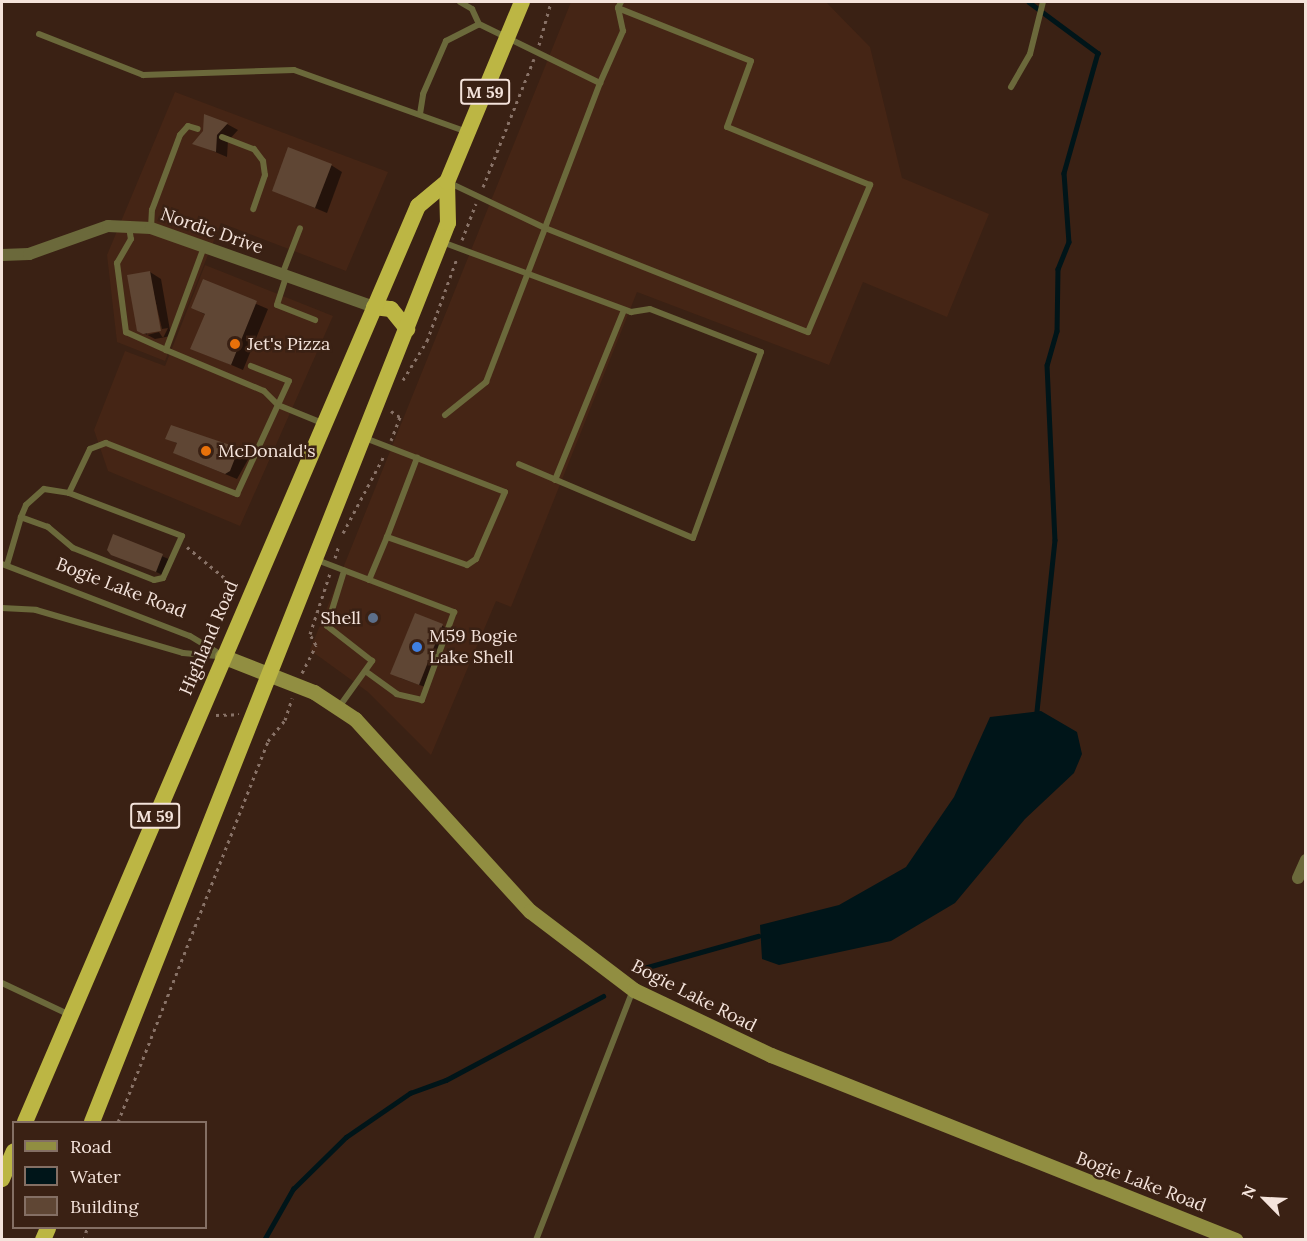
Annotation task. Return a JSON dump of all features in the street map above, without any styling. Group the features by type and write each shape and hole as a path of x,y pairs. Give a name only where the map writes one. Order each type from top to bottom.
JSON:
{"highway":[{"name":"Highland Road","path":"92,1121 272,676 325,563 365,438 448,223 447,182 522,2"},
{"name":"Highland Road","path":"26,1121 222,656 418,206 447,182"},
{"path":"374,307 391,309 407,329"},
{"path":"2,1179 12,1156"}],"main road":[{"name":"Bogie Lake Road","path":"222,656 339,707 396,759 530,911 633,990 771,1055 1236,1239"}],"street":[{"name":"Nordic Drive","path":"2,255 29,254 108,226 151,228 374,307"},
{"path":"1298,878 1305,860"}],"lane":[{"path":"460,2 472,9 479,24 600,83"},
{"path":"1011,87 1030,54 1043,2"},
{"path":"445,416 486,382 529,275 545,228 600,83 622,31 620,5 751,61 727,127 870,185 808,332 545,228 480,195 447,182"},
{"path":"420,114 423,94 446,40 479,24"},
{"path":"39,34 143,75 294,69 467,132"},
{"path":"151,228 152,210 180,135 188,126 198,129"},
{"path":"222,137 254,149 263,161 265,175 253,209"},
{"path":"129,226 131,239 117,263 126,332 264,391 278,405 323,423"},
{"path":"300,228 277,305 315,320"},
{"path":"441,242 624,310 650,309 762,352 693,538 519,464"},
{"path":"166,350 205,246"},
{"path":"555,480 624,310"},
{"path":"69,493 90,449 100,444 119,447 237,494 263,432 289,381 251,366"},
{"path":"365,438 505,492 477,559 467,565 387,537"},
{"path":"369,580 417,458"},
{"path":"4,565 21,517 36,492 69,493 182,536 163,578 153,580 72,548 48,527 21,517"},
{"path":"325,563 454,612 455,618 422,700 408,700 365,671"},
{"name":"Bogie Lake Road","path":"4,565 190,636 222,656"},
{"path":"339,707 365,671 370,657 340,639 326,621 344,571"},
{"name":"Bogie Lake Road","path":"2,608 36,610 183,653 222,656"},
{"path":"2,983 70,1015"},
{"path":"536,1239 633,990"}],"path":[{"path":"401,384 427,341 459,249 537,51 551,2"},
{"path":"306,662 315,645 310,634 325,563 388,447 400,417 390,413 393,403"},
{"path":"179,544 198,552 226,579"},
{"path":"208,713 246,716"},
{"path":"118,1121 268,741 285,716"}],"shaded area":[{"path":"571,2 826,2 870,47 902,178 989,214 947,317 863,282 829,365 637,292 511,607 496,601 431,755 368,692 310,650"},
{"path":"175,92 388,172 346,271 221,223 165,361 117,342 107,255"},
{"path":"205,265 333,316 240,526 108,471 94,430 125,351 165,366"}],"water":[{"path":"1041,711 1077,732 1082,754 1074,773 1025,819 955,903 891,941 779,965 762,959 760,925 839,905 906,867 954,797 990,717"}],"building":[{"path":"204,114 228,123 217,135 216,152 192,144 203,131"},
{"path":"288,147 332,164 315,208 272,191"},
{"path":"150,271 161,331 143,334 137,331 127,275"},
{"path":"203,279 257,301 231,365 190,349 205,314 191,308"},
{"name":"McDonald's","path":"171,425 239,448 230,471 225,474 173,453 177,443 165,439"},
{"path":"113,534 163,554 156,572 111,555 107,550"},
{"path":"415,613 443,624 419,685 390,674"}],"waterway":[{"path":"1029,2 1098,53 1064,173 1069,242 1058,269 1057,331 1047,365 1055,540 1037,711"},
{"path":"637,970 758,936"},
{"path":"264,1240 293,1189 346,1137 410,1093 446,1080 603,996"}],"place":[{"name":"Jet's Pizza","path":"235,344"},
{"name":"McDonald's","path":"206,451"},
{"name":"Shell","path":"373,618"},
{"name":"M59 Bogie Lake Shell","path":"417,647"}]}
